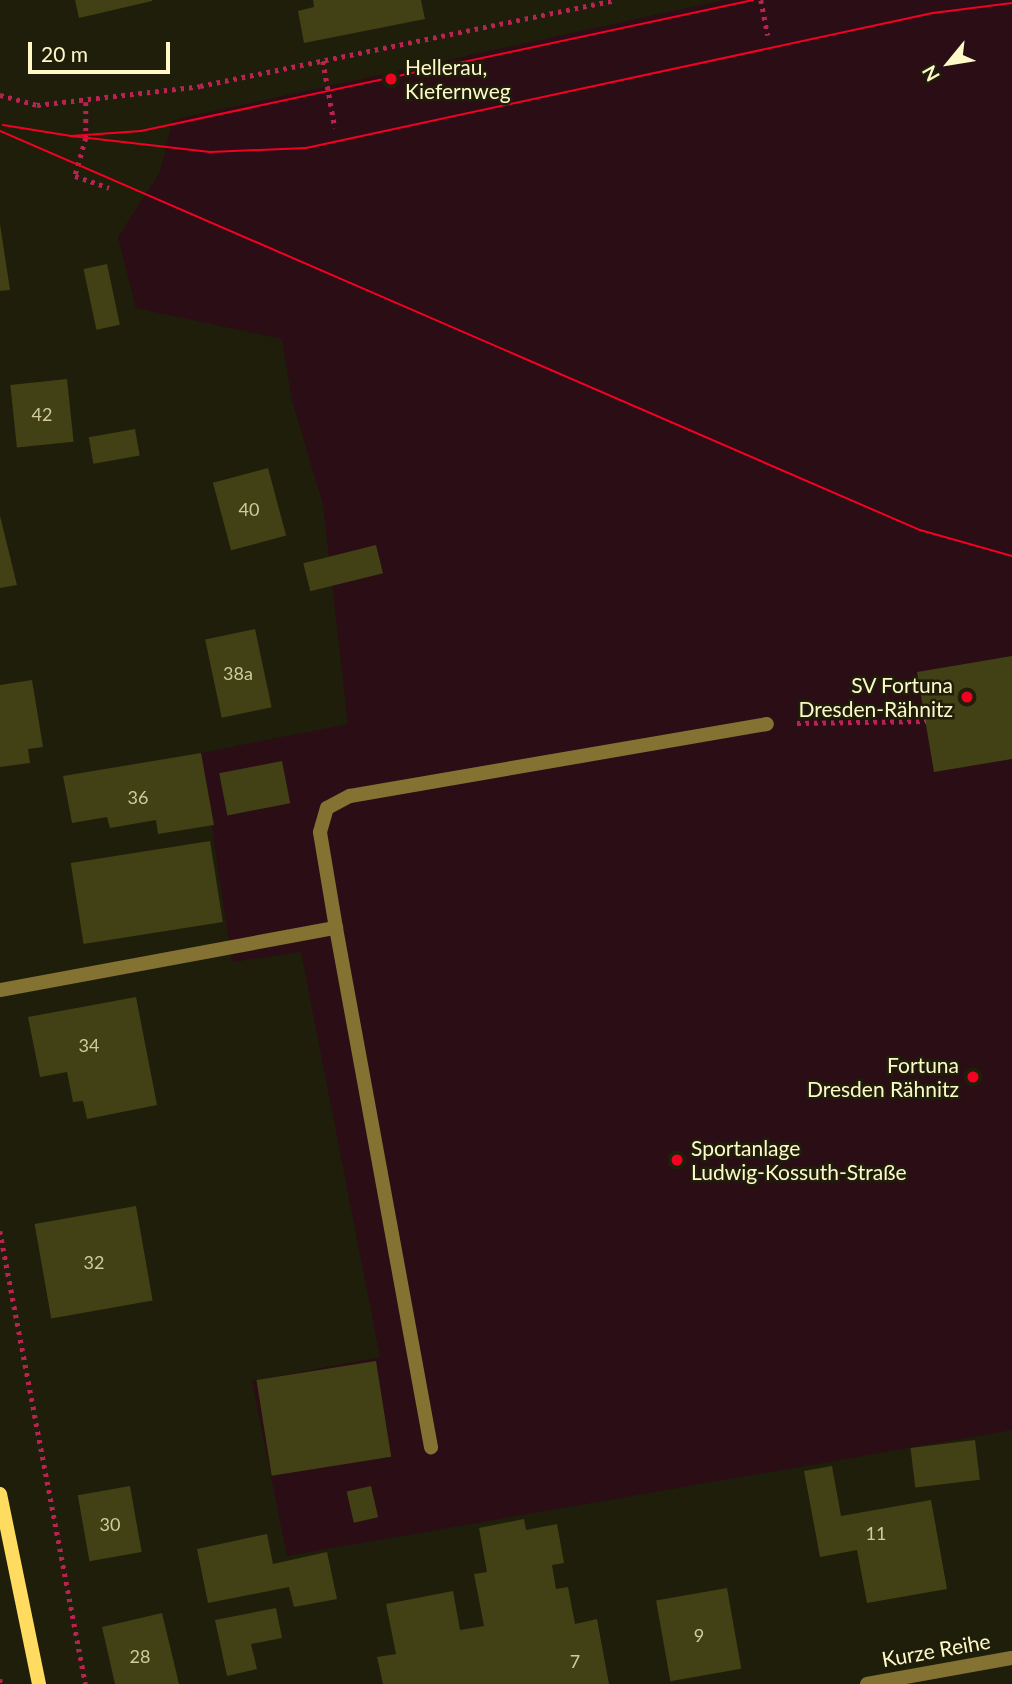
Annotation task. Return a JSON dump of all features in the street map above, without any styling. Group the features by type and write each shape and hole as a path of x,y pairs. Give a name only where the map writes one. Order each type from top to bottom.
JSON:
{"street":[{"path":"431,1447 320,832 327,808 350,796 767,724"},
{"path":"0,990 336,928"},
{"path":"0,1494 39,1684"},
{"name":"Kurze Reihe","path":"867,1684 1012,1658"}],"path":[{"path":"0,96 37,105 86,102 200,86 614,0"},
{"path":"761,0 768,35"},
{"path":"323,61 335,128"},
{"path":"86,102 86,138 75,176 109,188"},
{"path":"767,724 926,721"},
{"path":"0,1231 86,1684"},
{"path":"0,1679 1,1684"}],"shaded area":[{"path":"724,0 1012,0 1012,1430 287,1556 252,1381 380,1357 301,952 232,962 201,753 348,724 323,505 292,400 282,339 136,308 118,237 160,172 173,120"}],"building":[{"path":"75,0 152,0 152,1 79,18"},
{"path":"313,0 421,0 425,19 304,43 298,11 314,7"},
{"path":"0,224 10,290 0,291"},
{"path":"107,264 120,325 96,330 84,269"},
{"path":"67,379 74,442 17,448 10,385"},
{"path":"135,429 140,456 93,464 89,437"},
{"path":"268,468 286,536 231,550 213,483"},
{"path":"0,516 17,585 0,588"},
{"path":"376,545 383,573 310,591 303,563"},
{"path":"255,629 272,707 222,718 205,640"},
{"name":"SV Fortuna Dresden-Rähnitz","path":"1012,656 1012,759 934,772 917,672"},
{"path":"32,680 43,747 28,749 30,763 0,767 0,685"},
{"path":"201,753 214,825 158,834 156,820 110,828 107,817 72,823 63,776"},
{"path":"282,761 290,803 227,815 219,773"},
{"path":"210,841 223,922 84,944 71,863"},
{"path":"136,997 157,1105 87,1119 83,1101 73,1102 67,1072 40,1077 28,1017"},
{"path":"136,1206 153,1301 51,1318 35,1224"},
{"path":"376,1361 391,1457 272,1476 256,1380"},
{"path":"975,1440 980,1480 915,1488 910,1448"},
{"path":"832,1466 841,1516 931,1500 947,1589 867,1603 857,1550 820,1557 804,1471"},
{"path":"130,1486 142,1552 89,1561 78,1495"},
{"path":"371,1486 378,1517 354,1523 347,1492"},
{"path":"524,1519 526,1530 557,1524 564,1563 552,1565 556,1589 568,1587 575,1624 597,1619 609,1684 383,1684 377,1657 396,1654 386,1604 453,1591 460,1630 484,1626 474,1574 487,1572 479,1528"},
{"path":"267,1534 273,1564 327,1552 337,1599 294,1607 289,1587 208,1603 197,1549"},
{"path":"727,1588 741,1669 670,1681 656,1601"},
{"path":"276,1608 282,1638 251,1644 257,1669 227,1676 215,1620"},
{"path":"162,1613 179,1684 115,1684 102,1627"}],"tram line":[{"path":"3,125 71,136 141,131 753,0"},
{"path":"71,136 210,152 306,148 933,13 1012,3"},
{"path":"0,131 920,530 1012,556"}],"place":[{"name":"Hellerau, Kiefernweg","path":"391,79"},
{"name":"SV Fortuna Dresden-Rähnitz","path":"967,697"},
{"name":"Fortuna Dresden Rähnitz","path":"973,1077"},
{"name":"Sportanlage Ludwig-Kossuth-Straße","path":"677,1160"}]}
